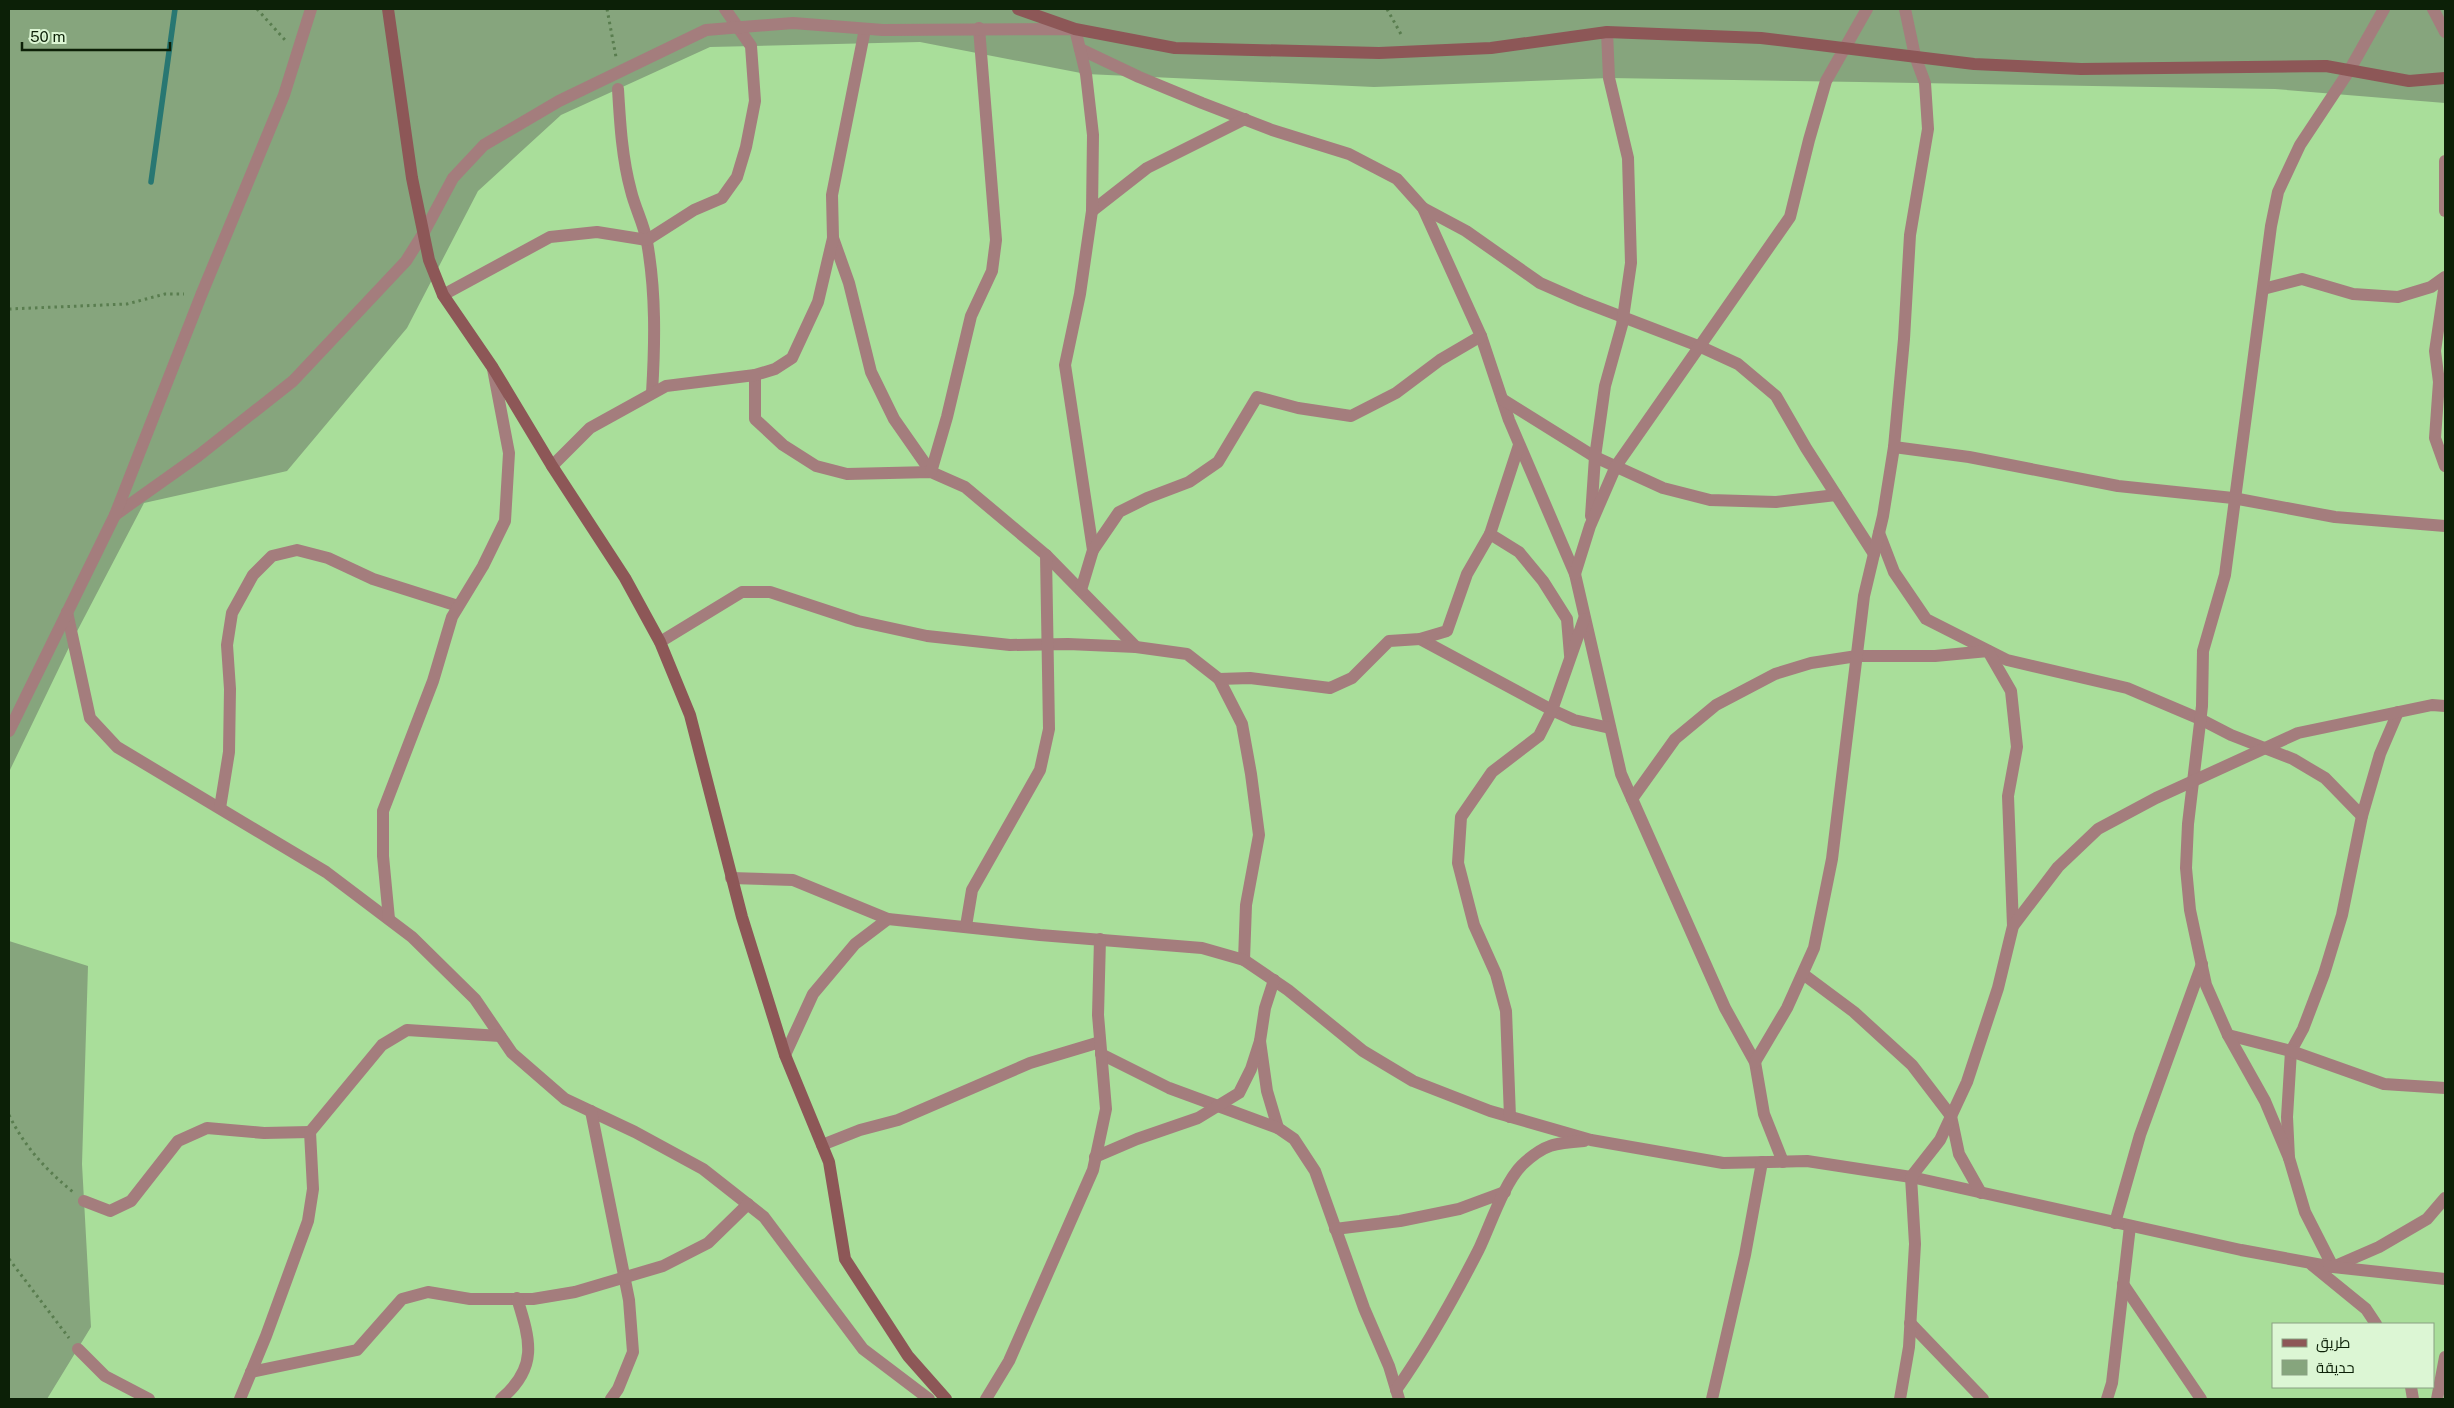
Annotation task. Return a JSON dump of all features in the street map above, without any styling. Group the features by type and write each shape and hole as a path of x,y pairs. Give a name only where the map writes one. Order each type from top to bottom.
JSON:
{"street":[{"path":"9,731 115,515 202,293 284,95 311,9"},
{"path":"388,9 412,178 429,260 443,295 493,368 552,466 626,578 660,642 690,715 731,878 785,1055 828,1162 845,1260 908,1356 946,1399"},
{"path":"443,295 550,238 597,232 647,240 694,210 722,198 737,176 746,147 755,101 751,46 725,9"},
{"path":"1018,9 1075,29 1175,48 1379,53 1410,52 1490,48 1607,32 1761,38 1974,64 2081,69 2326,66 2409,81 2445,78"},
{"path":"1575,574 1590,526 1616,466 1701,347 1790,217 1826,81 1843,48 1867,9"},
{"path":"1755,1062 1787,1008 1814,948 1832,859 1864,596 1879,532 1894,447 1904,339 1910,235 1928,129 1926,83 1915,56 1905,9"},
{"path":"2333,1267 2305,1212 2289,1158 2265,1101 2228,1036 2206,985 2190,910 2186,868 2200,719 2203,651 2224,575 2233,498 2278,192 2300,145 2350,71 2384,9"},
{"path":"2433,9 2445,32"},
{"path":"115,515 198,456 293,381 406,261 453,178 484,145 559,101 706,30 793,23 864,28 1075,29"},
{"path":"552,466 590,428 666,386 755,375 775,369 792,358 818,302 833,238 832,195 864,28"},
{"path":"931,472 972,316 992,271 996,240 979,28"},
{"path":"1075,29 1086,74 1093,134 1092,210 1080,294 1065,365 1093,550"},
{"path":"1590,526 1595,457 1605,386 1623,316 1631,263 1628,158 1609,78 1607,32"},
{"path":"1080,49 1139,77 1244,119 1349,154 1397,179 1423,208 1481,336 1519,445 1575,574 1621,774 1721,1000 1755,1062 1764,1114 1783,1162"},
{"path":"618,89 622,144 630,190 647,240 656,330 652,394"},
{"path":"1092,210 1147,168 1244,119"},
{"path":"2445,161 2445,212"},
{"path":"1423,208 1466,231 1540,282 1580,301 1701,347 1738,364 1776,396 1874,554"},
{"path":"833,238 849,283 871,372 894,419 931,472"},
{"path":"2263,289 2302,279 2353,294 2398,297 2431,287 2445,277"},
{"path":"2445,283 2435,351 2439,382 2435,438 2445,466"},
{"path":"1081,590 1093,550 1119,512 1147,498 1189,482 1218,462 1258,397 1298,408 1351,416 1396,393 1440,360 1481,336"},
{"path":"389,919 383,856 383,811 433,681 452,617 483,566 504,521 510,453 493,368"},
{"path":"755,375 755,419 783,445 816,466 847,474 931,472 965,487 1046,555 1136,647"},
{"path":"1502,399 1595,457 1663,488 1710,500 1776,502 1836,494"},
{"path":"1219,679 1250,678 1330,688 1352,678 1389,641 1420,639 1447,631 1467,574 1490,534 1519,445"},
{"path":"1894,447 1969,457 2118,486 2233,498 2336,517 2445,526"},
{"path":"1879,532 1894,572 1926,619 2007,660 2127,688 2200,719 2231,735 2293,759 2325,778 2362,816"},
{"path":"1490,534 1519,552 1543,581 1567,620 1570,662"},
{"path":"220,808 229,752 230,689 227,645 232,613 253,575 272,556 297,550 320,556 373,579 458,606"},
{"path":"966,926 972,890 1040,770 1049,729 1046,555"},
{"path":"660,642 742,592 770,592 858,621 926,636 1010,645 1048,644 1136,647 1187,654 1219,679 1242,724 1259,835 1246,905 1244,960"},
{"path":"67,612 90,718 117,747 326,872 412,937 475,999 512,1053 565,1099 635,1132 703,1169 748,1204 764,1217 863,1349 930,1399"},
{"path":"1510,1117 1506,1011 1496,974 1474,925 1458,863 1461,817 1492,772 1539,736 1552,710 1585,618"},
{"path":"1420,639 1552,710 1574,720 1610,728"},
{"path":"1632,798 1675,739 1716,705 1775,674 1811,663 1857,656 1936,656 1988,651"},
{"path":"1900,1399 1909,1347 1915,1244 1911,1177 1940,1140 1967,1082 1998,988 2013,926 2008,796 2017,747 2011,691 1988,651"},
{"path":"2013,926 2058,867 2098,829 2193,781 2298,733 2432,705 2445,706"},
{"path":"2289,1158 2287,1117 2291,1051 2303,1029 2327,966 2342,915 2362,816 2380,754 2398,712"},
{"path":"731,878 793,880 888,919 1202,948 1244,960 1274,980 1363,1051 1413,1081 1510,1117 1591,1140 1723,1163 1807,1161 1911,1177 2115,1223 2310,1263 2445,1279"},
{"path":"785,1055 813,994 855,944 888,919"},
{"path":"986,1399 1009,1361 1092,1170 1106,1109 1098,1014 1100,939"},
{"path":"2115,1223 2140,1134 2202,964"},
{"path":"1803,974 1854,1012 1912,1065 1950,1116 1959,1154 1980,1192"},
{"path":"1095,1157 1136,1139 1198,1118 1239,1093 1251,1069 1260,1041 1265,1008 1274,980"},
{"path":"240,1399 308,1222 312,1189 310,1132 352,1084 382,1045 407,1030 500,1036"},
{"path":"2228,1036 2291,1051 2384,1084 2445,1088"},
{"path":"1260,1041 1267,1091 1278,1128"},
{"path":"822,1145 860,1130 898,1120 1030,1063 1101,1048 1168,1088 1278,1128 1294,1140 1315,1171 1364,1308 1389,1366 1397,1395"},
{"path":"591,1111 629,1300 633,1352 618,1389 611,1399"},
{"path":"84,1202 110,1211 131,1201 178,1141 207,1128 264,1132 310,1132"},
{"path":"1397,1395 1478,1250 1505,1192 1521,1166 1552,1144 1591,1140"},
{"path":"1712,1399 1746,1255 1762,1162"},
{"path":"1335,1229 1400,1221 1460,1209 1505,1192"},
{"path":"2333,1267 2379,1247 2427,1219 2445,1198"},
{"path":"251,1372 357,1350 402,1299 428,1292 470,1299 533,1298 575,1292 663,1266 708,1243 748,1204"},
{"path":"2107,1399 2112,1383 2130,1226"},
{"path":"2310,1263 2366,1309 2375,1323"},
{"path":"2123,1284 2201,1399"},
{"path":"501,1399 514,1389 528,1360 528,1334 517,1298"},
{"path":"1910,1323 1983,1399"},
{"path":"78,1349 105,1376 145,1399"},
{"path":"2437,1399 2445,1357"}],"path":[{"path":"258,9 297,54"},
{"path":"607,9 618,72"},
{"path":"1387,9 1410,52"},
{"path":"9,309 127,304 165,294 202,293"},
{"path":"9,1114 20,1138 52,1175 84,1202"},
{"path":"9,1259 78,1349"}],"green space":[{"path":"9,9 2445,9 2445,103 2275,89 1609,78 1374,87 1086,74 920,42 710,47 561,115 478,191 407,328 287,471 144,503 73,639 9,772"},
{"path":"9,941 88,966 82,1164 91,1327 47,1399 9,1399"}],"waterway":[{"path":"151,182 175,9"}]}
